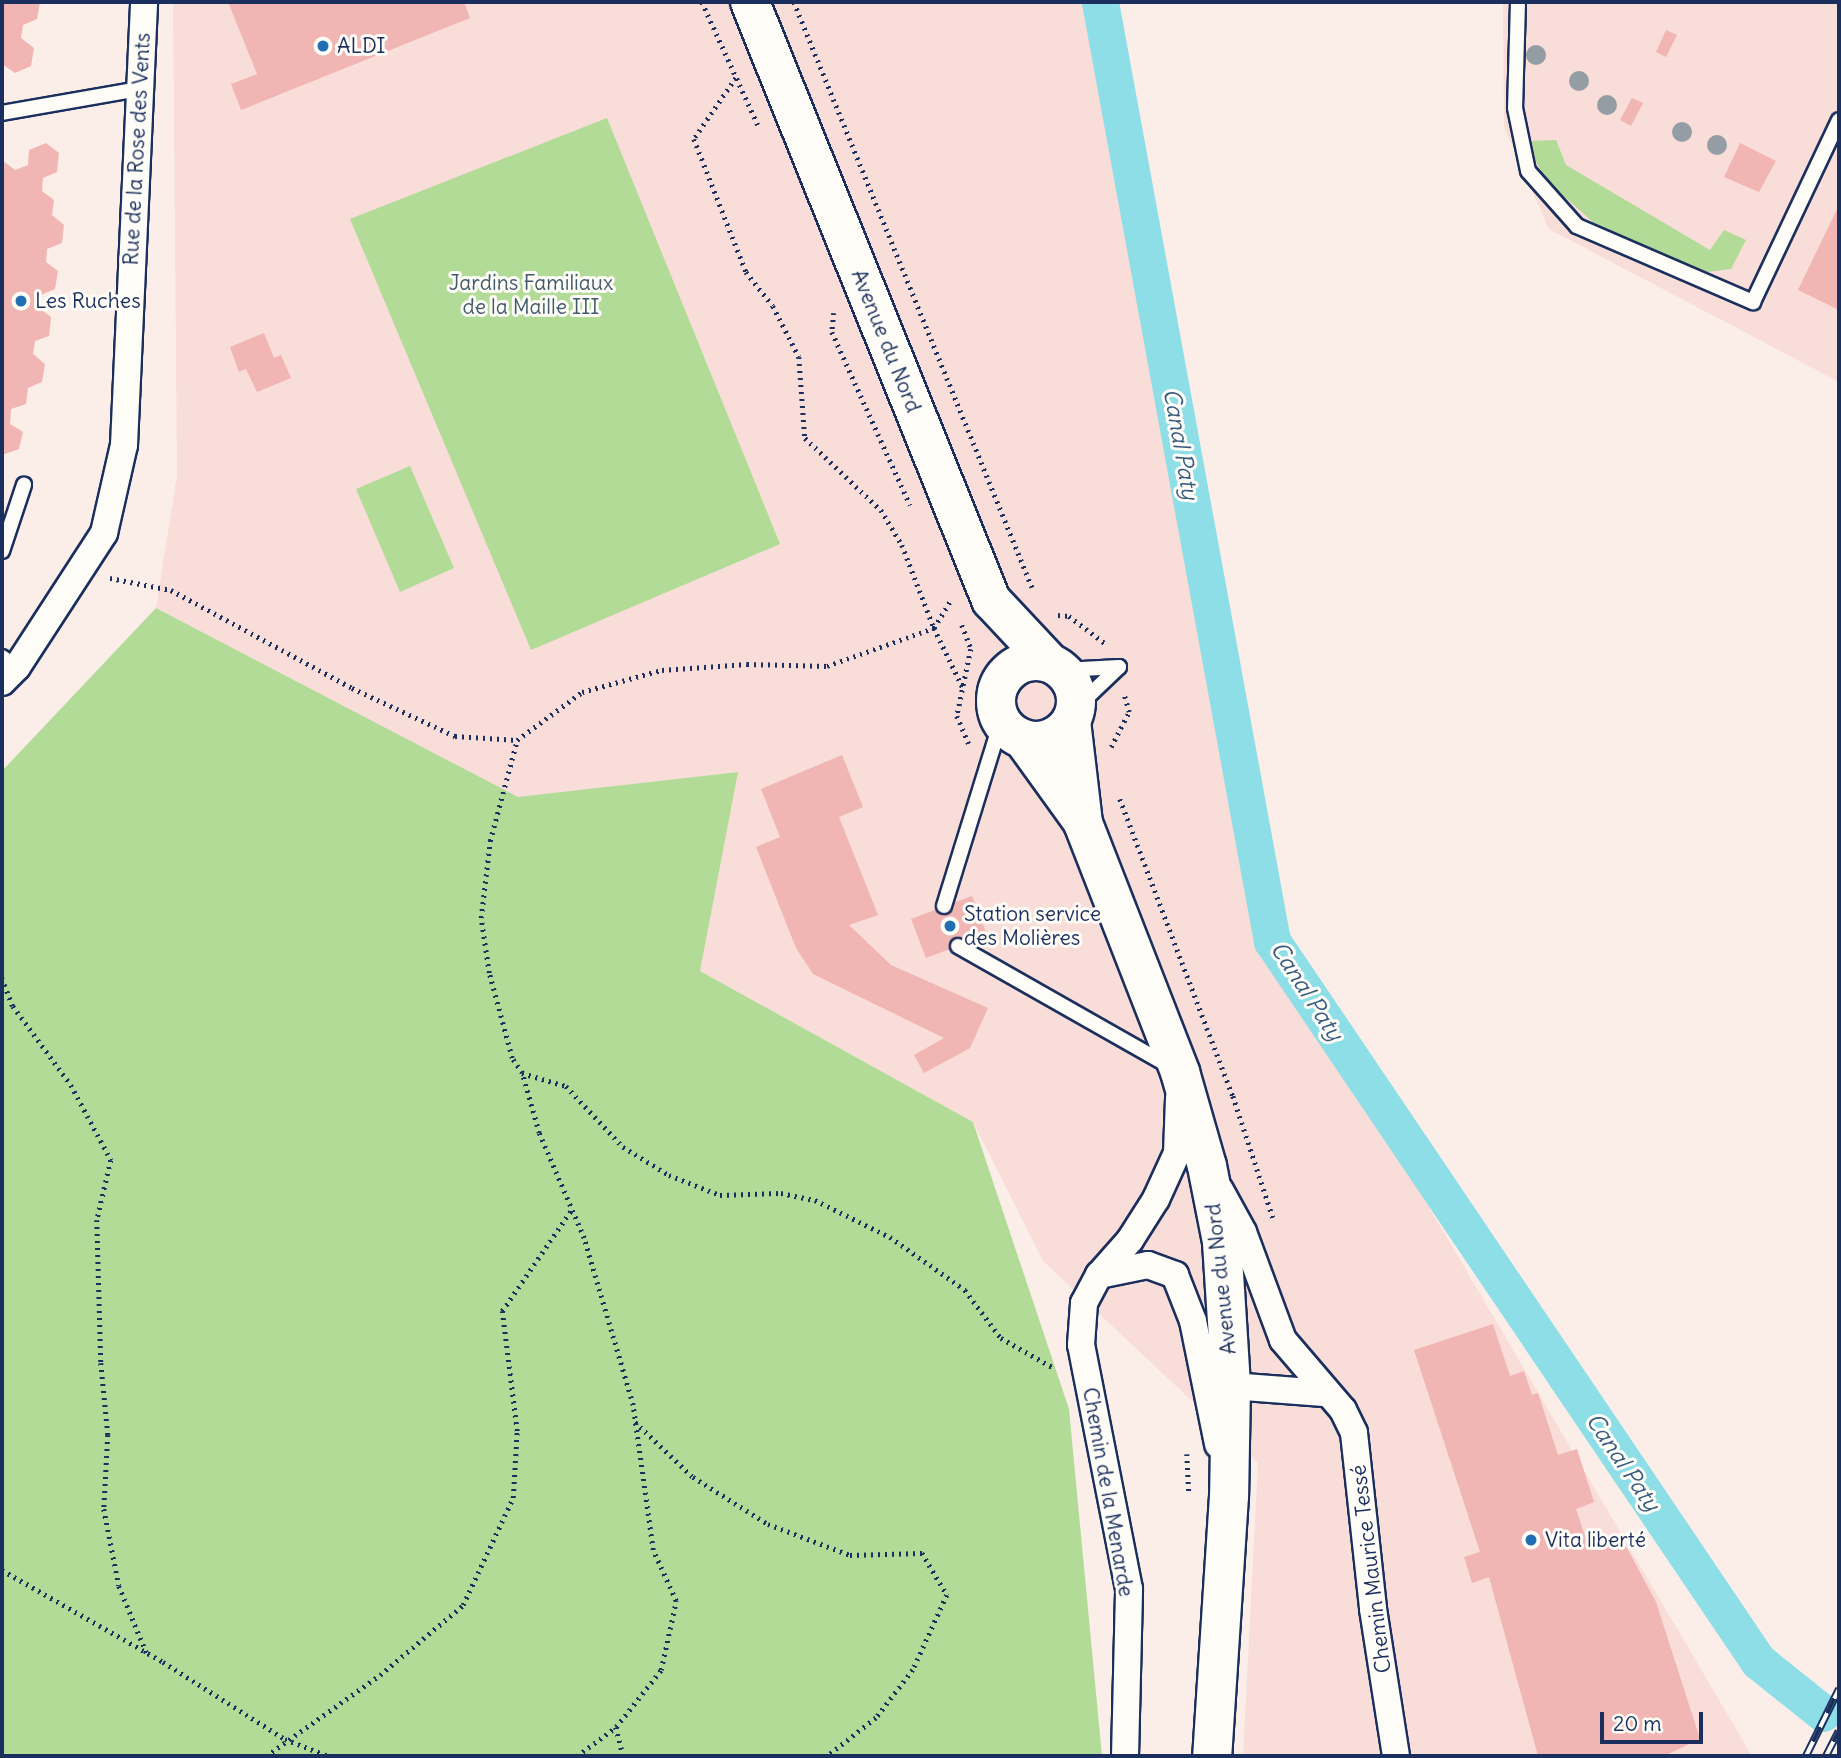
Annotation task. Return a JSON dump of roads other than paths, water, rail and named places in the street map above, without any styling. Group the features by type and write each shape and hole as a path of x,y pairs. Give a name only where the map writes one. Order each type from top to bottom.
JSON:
{"main road":[{"name":"Avenue du Nord","path":"750,2 991,600 1056,666"},
{"path":"991,600 1001,682"},
{"path":"1017,665 1056,666 1076,694 1074,714 1050,739 1012,730 996,695 1001,682 1017,665"},
{"name":"Avenue du Nord","path":"1074,714 1083,823"},
{"name":"Avenue du Nord","path":"1012,730 1083,823 1180,1072 1207,1166 1222,1241 1231,1386 1229,1496 1212,1756"}],"street":[{"name":"Rue de la Rose des Vents","path":"7,669 104,533 124,445 144,2"},
{"name":"Chemin de la Menarde","path":"1125,1756 1129,1589 1081,1345 1084,1303 1099,1275 1150,1210 1177,1153 1180,1072"},
{"name":"Chemin Maurice Tessé","path":"1207,1166 1243,1233 1283,1340 1324,1393 1343,1410 1354,1433 1373,1609 1396,1756"},
{"path":"1099,1275 1148,1265 1175,1275 1193,1321 1229,1496"},
{"path":"1231,1386 1324,1393"}],"lane":[{"path":"1518,2 1515,108 1528,171 1577,226 1753,302 1839,120"},
{"path":"2,113 140,89"},
{"path":"2,551 24,485"},
{"path":"944,906 1012,730"},
{"path":"958,946 1180,1072"}],"waterway":[{"name":"Canal Paty","path":"1100,2 1272,941 1758,1661 1823,1713"}],"railway":[{"path":"1806,1756 1839,1689"},
{"path":"1826,1756 1839,1731"}],"place":[{"name":"ALDI","path":"323,46"},
{"name":"Les Ruches","path":"21,301"},
{"name":"Station service des Molières","path":"950,926"},
{"name":"Vita liberté","path":"1531,1540"}],"park label":[{"name":"Jardins Familiaux de la Maille III","path":"531,295"}]}
